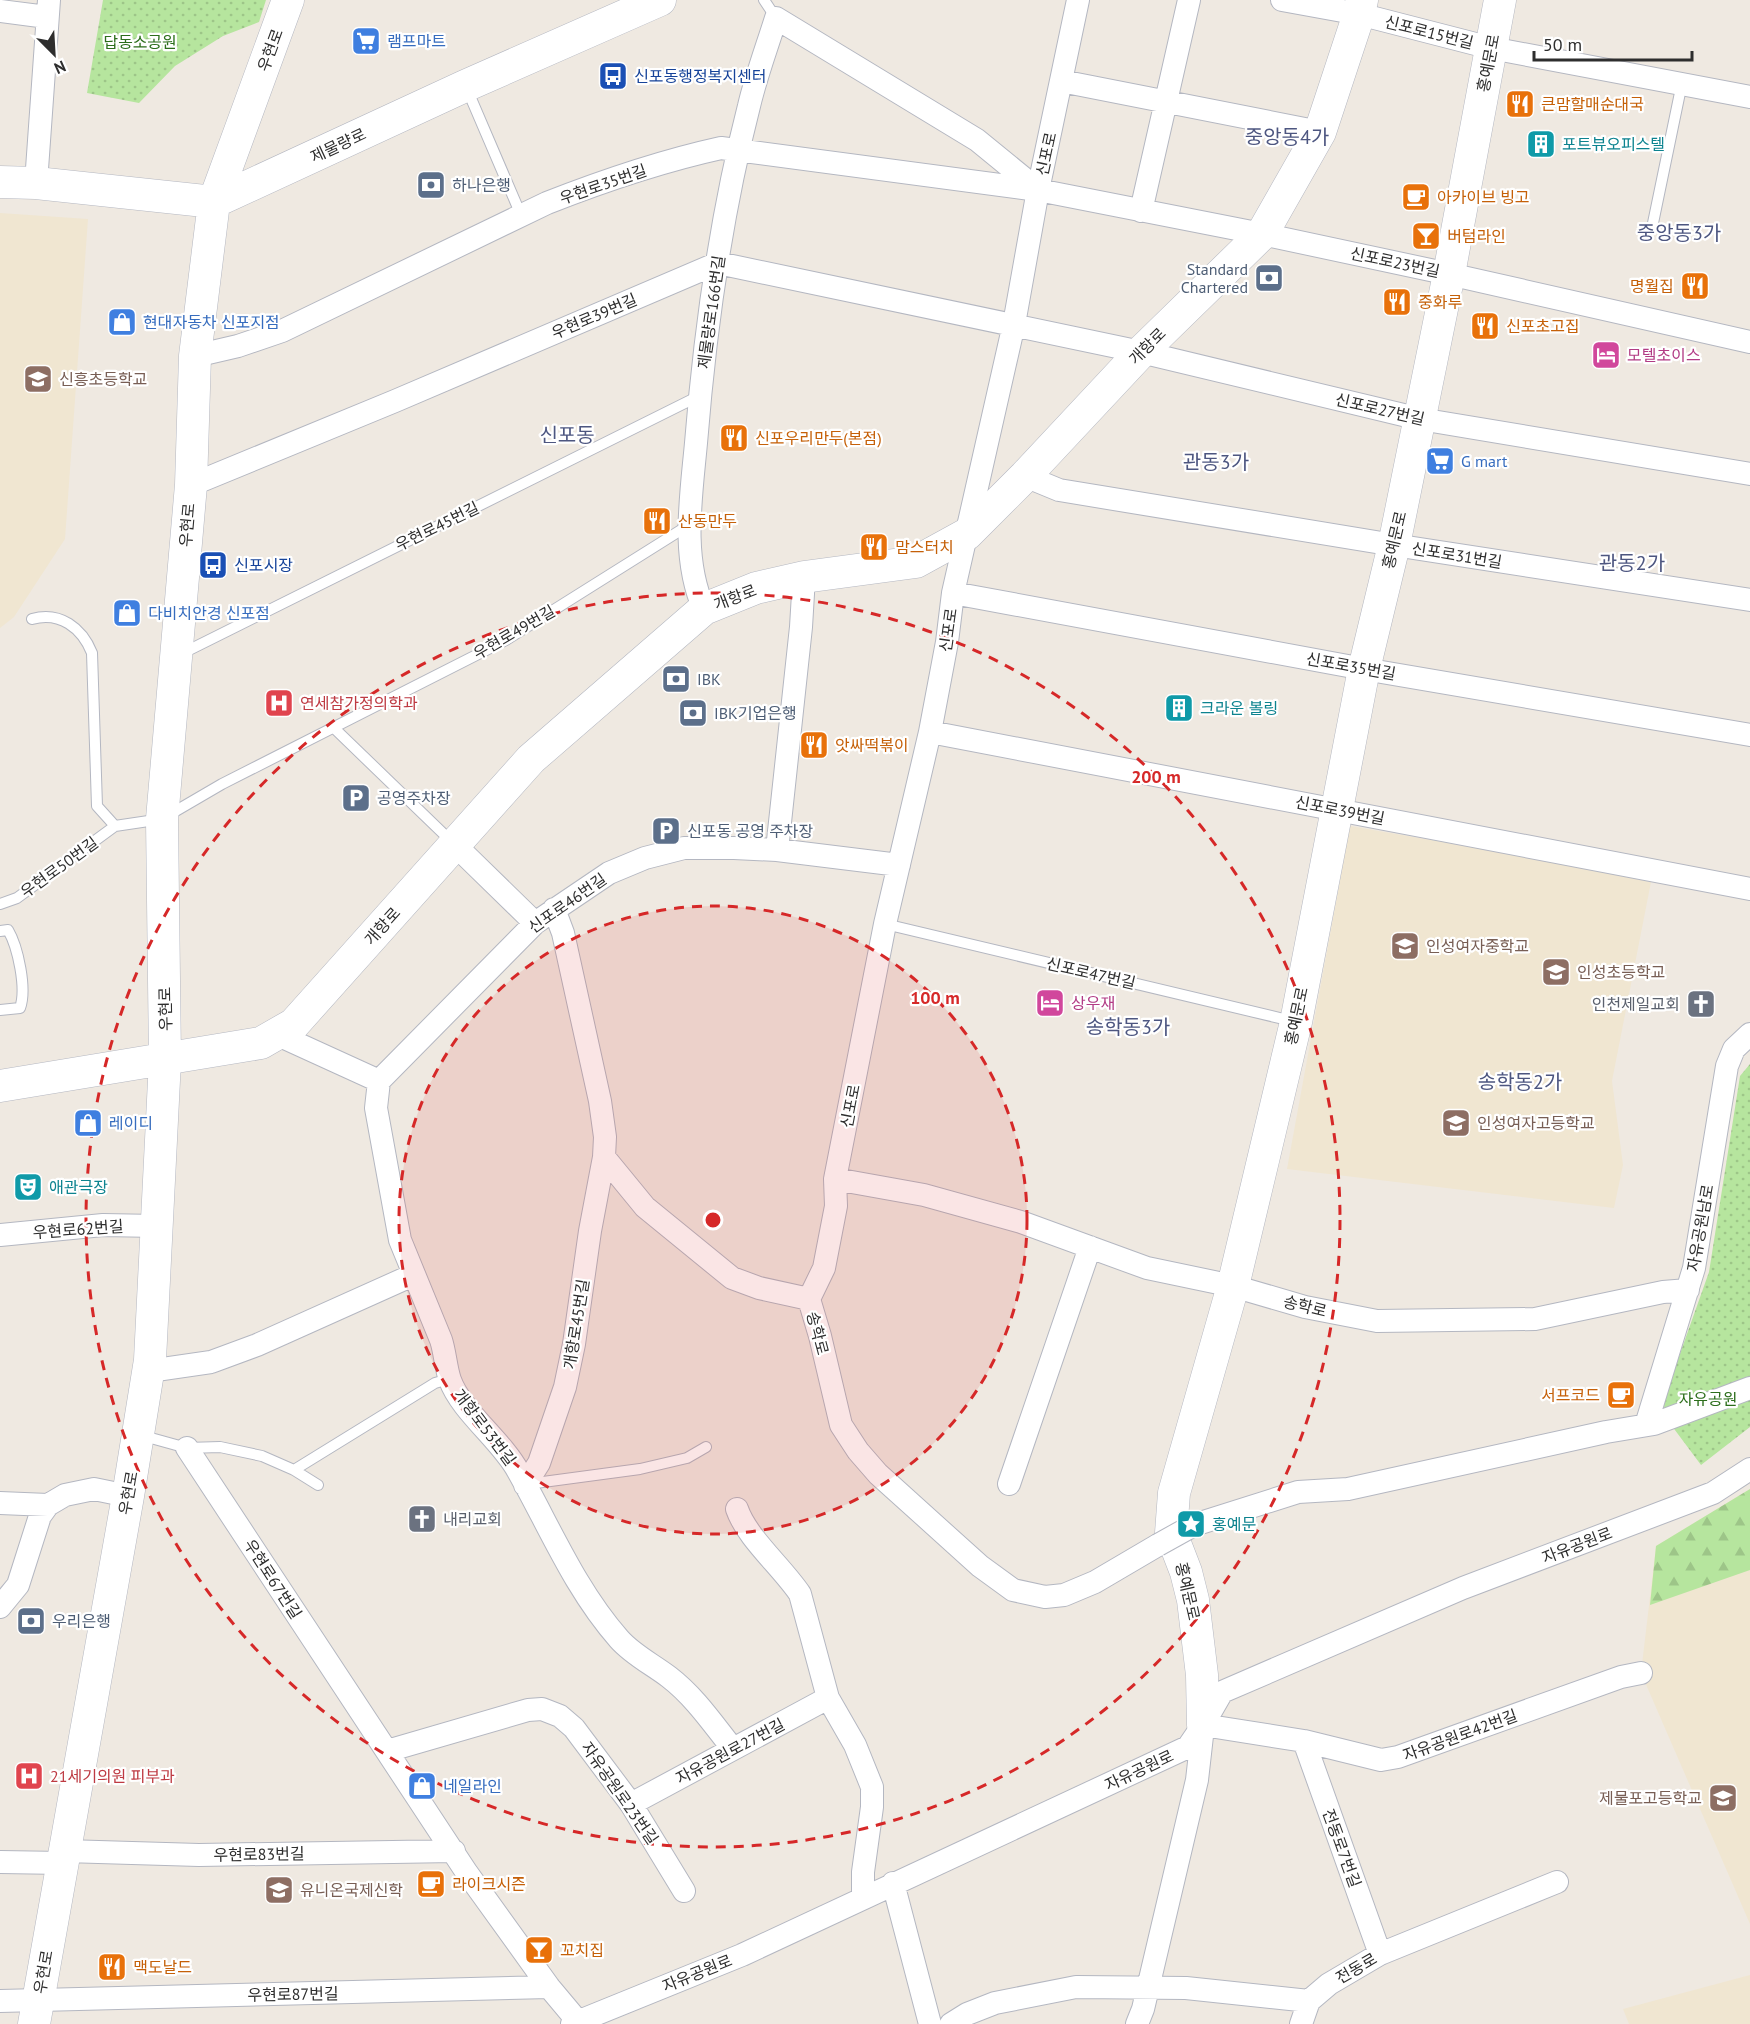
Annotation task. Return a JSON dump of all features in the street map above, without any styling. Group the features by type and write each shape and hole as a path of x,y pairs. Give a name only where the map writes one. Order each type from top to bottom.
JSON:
{"street":[{"name":"우현로","path":"36,2012 149,1371 165,1060 162,819 191,485 195,356 214,202 288,0"},
{"name":"제물량로","path":"214,202 465,86 660,0"},
{"name":"신포로","path":"835,1179 885,924 930,732 948,642 953,593 1014,324 1038,190 1078,0"},
{"path":"1141,211 1189,0"},
{"name":"신포로15번길","path":"1282,0 1361,7 1491,48 1750,97"},
{"name":"홍예문로","path":"1137,2024 1149,1986 1197,1780 1203,1725 1202,1676 1193,1600 1186,1572 1171,1533 1174,1492 1233,1286 1296,1022 1364,669 1394,545 1449,274 1500,0"},
{"name":"개항로","path":"0,1086 261,1043 294,1024 531,759 704,609 756,588 804,577 916,562 966,534 1025,476 1141,352 1262,234 1320,132 1361,7"},
{"path":"0,11 48,8 36,183"},
{"name":"제물량로166번길","path":"704,609 695,590 688,525 700,396 718,263 738,150 770,9 977,140 1038,190"},
{"path":"1061,81 1320,132"},
{"name":"우현로35번길","path":"195,356 238,346 282,331 521,215 581,189 692,154 721,148 1038,190"},
{"path":"0,182 36,183 214,202"},
{"name":"신포로23번길","path":"1038,190 1262,234 1750,342"},
{"path":"718,263 1014,324"},
{"name":"우현로39번길","path":"191,485 718,263"},
{"name":"신포로27번길","path":"1014,324 1420,419 1750,474"},
{"name":"신포로31번길","path":"1025,476 1059,490 1750,600"},
{"path":"777,850 801,627 804,577"},
{"name":"신포로35번길","path":"953,593 1364,669 1750,735"},
{"name":"신포로39번길","path":"930,732 1750,889"},
{"path":"455,845 535,923"},
{"name":"신포로46번길","path":"379,1081 535,923 609,873 645,858 684,848 734,848 777,850 898,865"},
{"name":"개항로45번길","path":"525,1485 539,1463 565,1387 604,1157 605,1137 600,1101 563,933 554,909"},
{"path":"276,1034 379,1081"},
{"name":"자유공원남로","path":"1646,1425 1694,1268 1727,1066 1734,1048 1750,1034"},
{"name":"개항로53번길","path":"379,1081 376,1108 400,1240 441,1340 449,1379 459,1396 517,1468 585,1596 620,1640 639,1657 670,1678 700,1706 733,1749"},
{"path":"604,1157 645,1207 732,1278 759,1288 809,1299"},
{"name":"송학로","path":"1688,1290 1664,1292 1535,1319 1377,1321 1305,1307 1233,1286 1147,1268 1021,1222 924,1195 835,1179 836,1206 824,1268 809,1299 841,1425 858,1451 878,1474 988,1572 1013,1590 1045,1597 1064,1595 1095,1582 1194,1525 1298,1492 1348,1489 1606,1432 1654,1424 1750,1388"},
{"name":"우현로62번길","path":"0,1235 103,1224 157,1226"},
{"path":"1009,1484 1090,1247"},
{"path":"149,1371 211,1362 257,1345 413,1275"},
{"name":"우현로67번길","path":"187,1448 454,1851 549,1987 577,2023"},
{"name":"자유공원로","path":"577,2023 742,1955 1188,1747 1222,1692 1463,1588 1713,1493 1750,1469"},
{"path":"0,1607 18,1585 40,1516 48,1505 65,1495 94,1490 128,1496"},
{"path":"0,1503 48,1505"},
{"path":"737,1509 741,1521 800,1594 828,1698 855,1745 872,1788 872,1807 863,1872 863,1897"},
{"name":"자유공원로42번길","path":"1203,1725 1304,1741 1381,1760 1398,1757 1621,1677 1641,1673"},
{"name":"자유공원로27번길","path":"631,1804 828,1698"},
{"name":"자유공원로23번길","path":"387,1751 528,1710 542,1709 560,1716 573,1728 631,1804 684,1891"},
{"name":"전동로7번길","path":"1304,1741 1380,1954"},
{"name":"우현로83번길","path":"0,1862 64,1857 454,1851"},
{"name":"전동로","path":"1309,2001 1329,1984 1380,1954 1557,1882"},
{"path":"893,1883 930,2024"},
{"path":"951,2024 967,2014 995,2003 1076,1987 1149,1986 1309,2001 1301,2024"},
{"name":"우현로87번길","path":"0,2001 36,2012 549,1987"}],"lane":[{"path":"1653,223 1682,83"},
{"path":"465,86 521,215"},
{"name":"우현로45번길","path":"175,657 700,396"},
{"name":"우현로49번길","path":"162,819 222,784 506,640 688,525"},
{"path":"33,619 45,615 56,617 75,628 87,640 92,653 97,806 115,825 162,819"},
{"path":"334,728 455,845"},
{"name":"우현로50번길","path":"0,904 17,898 115,825"},
{"name":"신포로47번길","path":"885,924 1296,1022"},
{"path":"0,931 8,930 14,940 23,986 23,1001 20,1008 0,1010"},
{"path":"294,1470 435,1383 449,1379"},
{"path":"138,1435 187,1448 220,1446 262,1456 294,1470 318,1485"},
{"path":"525,1485 640,1468 687,1458 706,1447"}],"shaded area":[{"name":"신흥초등학교","path":"0,213 88,219 65,539 14,617 0,628"},
{"path":"1350,826 1500,852 1651,882 1612,1081 1623,1165 1614,1208 1287,1169"},
{"name":"제물포고등학교","path":"1750,1489 1750,1924 1641,1673 1656,1546"},
{"path":"1750,1975 1750,2024 1629,2024 1623,2009"}],"green space":[{"name":"답동소공원","path":"103,0 266,0 259,22 223,36 175,66 139,103 87,93"},
{"name":"자유공원","path":"1750,1064 1750,1427 1701,1465 1660,1410 1709,1272 1740,1076"},
{"path":"1750,1489 1750,1570 1650,1605 1656,1546"}],"place":[{"name":"램프마트","path":"366,41"},
{"name":"신포동행정복지센터","path":"613,76"},
{"name":"큰맘할매순대국","path":"1520,104"},
{"name":"포트뷰오피스텔","path":"1541,144"},
{"name":"하나은행","path":"431,185"},
{"name":"아카이브 빙고","path":"1416,197"},
{"name":"버텀라인","path":"1426,236"},
{"name":"Standard Chartered","path":"1269,278"},
{"name":"명월집","path":"1695,286"},
{"name":"중화루","path":"1397,302"},
{"name":"현대자동차 신포지점","path":"122,322"},
{"name":"신포초고집","path":"1485,326"},
{"name":"모텔초이스","path":"1606,355"},
{"name":"신흥초등학교","path":"38,379"},
{"name":"신포우리만두(본점)","path":"734,438"},
{"name":"G mart","path":"1440,461"},
{"name":"산동만두","path":"657,521"},
{"name":"맘스터치","path":"874,547"},
{"name":"신포시장","path":"213,565"},
{"name":"다비치안경 신포점","path":"127,613"},
{"name":"IBK","path":"676,679"},
{"name":"연세참가정의학과","path":"279,703"},
{"name":"크라운 볼링","path":"1179,708"},
{"name":"IBK기업은행","path":"693,713"},
{"name":"앗싸떡볶이","path":"814,745"},
{"name":"공영주차장","path":"356,798"},
{"name":"신포동 공영 주차장","path":"666,831"},
{"name":"인성여자중학교","path":"1405,946"},
{"name":"인성초등학교","path":"1556,972"},
{"name":"상우재","path":"1050,1003"},
{"name":"인천제일교회","path":"1701,1004"},
{"name":"레이디","path":"88,1123"},
{"name":"인성여자고등학교","path":"1456,1123"},
{"name":"애관극장","path":"28,1187"},
{"name":"서프코드","path":"1621,1395"},
{"name":"내리교회","path":"422,1519"},
{"name":"홍예문","path":"1191,1524"},
{"name":"우리은행","path":"31,1621"},
{"name":"21세기의원 피부과","path":"29,1776"},
{"name":"네일라인","path":"422,1786"},
{"name":"제물포고등학교","path":"1723,1798"},
{"name":"라이크시즌","path":"431,1884"},
{"name":"유니온국제신학","path":"279,1890"},
{"name":"꼬치집","path":"539,1950"},
{"name":"맥도날드","path":"112,1967"}],"district":[{"name":"중앙동4가","path":"1287,137"},
{"name":"중앙동3가","path":"1679,233"},
{"name":"신포동","path":"567,435"},
{"name":"관동3가","path":"1216,462"},
{"name":"관동2가","path":"1632,563"},
{"name":"송학동3가","path":"1128,1027"},
{"name":"송학동2가","path":"1520,1082"}]}
